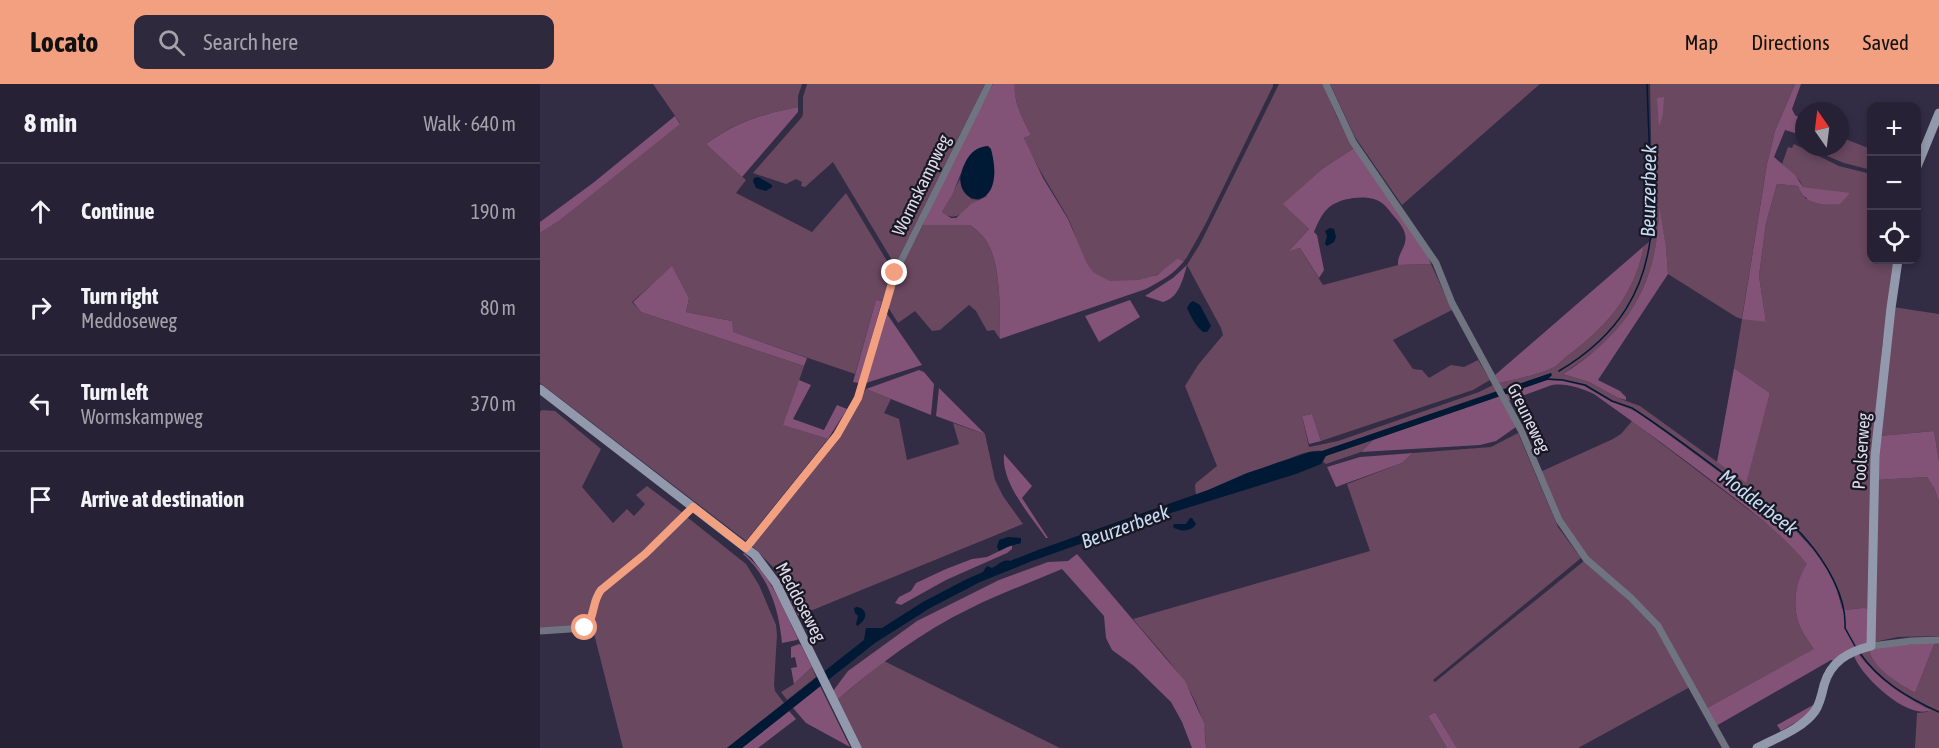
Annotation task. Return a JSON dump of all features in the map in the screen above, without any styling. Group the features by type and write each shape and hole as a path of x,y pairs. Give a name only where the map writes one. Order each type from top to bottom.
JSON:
{"street":[{"name":"Wormskampweg","path":"746,548 837,435 858,398 895,273 989,84"},
{"name":"Greuneweg","path":"1326,84 1353,142 1430,251 1452,303 1521,430 1559,520 1594,567 1658,626 1726,748"},
{"path":"1921,159 1939,113"},
{"name":"Poolserweg","path":"1862,649 1875,456 1897,264"},
{"name":"Meddoseweg","path":"540,389 755,555 776,583 857,748"},
{"path":"540,631 585,628 589,624 596,597 601,590 645,554 693,507"},
{"path":"1757,748 1802,724 1815,711 1821,700 1828,673 1832,667 1862,649 1911,641 1939,640"}],"shaded area":[{"path":"653,84 802,84 798,96 798,107 749,120 706,144 746,180 736,193 812,232 846,193 893,271 882,301 876,300 855,374 732,332 732,321 686,312 689,298 672,267 632,302 641,312 804,366 784,425 828,439 746,541 540,383 540,233 559,221 680,123"},
{"path":"807,84 985,84 895,265 833,162 805,187 801,186 802,182 796,179 786,184 753,173 802,117 803,97"},
{"path":"993,84 1015,84 1017,104 1031,135 1024,138 1043,178 1068,219 1087,264 1094,273 1110,281 1139,280 1157,275 1177,259 1184,261 1172,273 1146,289 1000,339 998,279 993,255 985,240 970,225 923,225 938,188","holes":["961,173 987,196 971,204 956,218 951,218 942,212"]},
{"path":"1015,84 1273,84 1273,86 1205,225 1184,261 1181,260 1164,271 1142,280 1112,282 1095,275 1089,269 1068,218 1029,149 1024,138 1031,135 1017,104"},
{"path":"1279,84 1323,84 1354,148 1322,169 1284,204 1309,229 1290,250 1300,248 1323,285 1398,265 1431,264 1452,310 1393,340 1413,369 1422,370 1429,378 1451,365 1464,367 1478,360 1490,380 1473,390 1321,441 1312,414 1302,416 1309,447 1338,441 1479,392 1493,385 1497,391 1322,451 1298,455 1196,495 1196,483 1217,466 1185,386 1198,365 1223,335 1187,265 1200,244"},
{"path":"1330,84 1540,84 1402,205 1355,137"},
{"path":"1650,84 1795,84 1775,131 1767,164 1742,318 1766,322 1759,276 1766,223 1777,184 1798,186 1806,199 1849,194 1803,187 1800,181 1782,164 1788,147 1792,148 1795,144 1795,156 1819,156 1839,166 1867,173 1867,264 1894,264 1882,346 1870,609 1842,609 1840,597 1823,564 1804,538 1767,507 1638,412 1612,402 1584,386 1547,380 1551,373 1502,390 1499,383 1537,374 1556,366 1608,320 1634,279 1644,246 1652,239","holes":["1659,212 1666,246 1668,274 1742,319 1734,368 1770,393 1745,482 1640,406 1618,398 1589,382 1563,374 1604,344 1617,330 1637,300 1651,267"]},
{"path":"1795,84 1801,84 1792,109 1795,115 1795,133 1785,130 1774,157 1795,175 1803,187 1850,193 1840,204 1821,204 1805,197 1798,186 1777,184 1766,223 1759,276 1766,322 1742,319 1767,164 1775,131"},
{"path":"1664,97 1663,114 1659,127 1657,98"},
{"path":"798,107 798,112 742,177 706,144 750,120"},
{"path":"675,116 680,124 559,221 540,233 540,222 593,183"},
{"path":"1849,140 1867,147 1867,169 1827,156 1849,156"},
{"path":"1354,148 1427,253 1431,264 1398,265 1406,238 1403,228 1382,203 1371,198 1350,198 1337,202 1329,207 1321,217 1314,232 1317,235 1324,270 1319,278 1300,248 1289,251 1309,229 1283,204 1322,169"},
{"path":"960,179 971,199 979,200 961,214 948,216 942,212"},
{"path":"1659,207 1668,274 1598,380 1620,391 1626,400 1589,382 1563,374 1605,341 1622,323 1635,304 1653,260"},
{"path":"923,225 970,225 985,240 993,255 998,279 1000,339 994,330 987,331 976,311 969,305 940,330 932,331 915,311 898,323 888,307 897,276"},
{"path":"1644,246 1634,279 1626,294 1608,320 1597,331 1551,369 1499,383 1495,375"},
{"path":"1187,265 1180,287 1168,300 1163,302 1145,296 1173,278"},
{"path":"672,266 689,298 686,312 732,321 733,332 807,358 804,366 641,312 633,302"},
{"path":"876,300 882,301 859,383 853,382"},
{"path":"1130,300 1140,317 1099,342 1085,316"},
{"path":"1893,307 1939,314 1939,461 1934,431 1879,436"},
{"path":"885,311 922,365 866,383"},
{"path":"1734,368 1770,393 1746,483 1717,462"},
{"path":"919,370 924,372 934,384 931,415 866,389"},
{"path":"799,380 811,385 793,419 824,430 837,405 847,409 828,439 783,425"},
{"path":"1547,380 1584,386 1612,402 1638,412 1783,519 1820,559 1834,583 1842,609 1870,609 1869,642 1836,661 1831,660 1716,726 1707,708 1814,649 1802,632 1795,604 1797,587 1807,564 1780,535 1760,518 1594,394 1573,386 1552,385 1508,401 1504,394"},
{"path":"939,388 985,434 936,416"},
{"path":"866,389 891,399 884,413 899,419 907,460 959,444 953,423 985,434 995,480 1003,496 1023,524 798,616 775,569 753,547 753,543 830,446"},
{"path":"1499,396 1516,427 1496,441 1480,445 1361,452 1373,440"},
{"path":"542,410 555,411 601,449 582,487 613,523 627,509 634,516 645,504 636,495 647,486 683,513 602,586 584,626 540,629 540,412"},
{"path":"1312,414 1321,441 1309,444 1302,416"},
{"path":"1632,421 1788,540 1808,564 1797,587 1795,604 1802,632 1815,649 1707,708 1666,636 1573,544 1540,472 1613,439 1621,434"},
{"path":"1934,431 1939,461 1939,503 1935,490 1927,477 1876,480 1879,436"},
{"path":"1518,433 1558,527 1581,558 1433,680 1435,682 1584,561 1655,628 1690,687 1578,748 1457,748 1435,712 1428,716 1447,748 1206,748 1199,711 1182,678 1133,619 1370,551 1347,484 1402,463 1413,453 1491,447"},
{"path":"1373,440 1361,452 1326,464 1323,462 1325,456"},
{"path":"1413,453 1402,463 1336,487 1327,467 1360,457"},
{"path":"1004,454 1032,486 1022,498 1048,538 1025,509 1012,487 1004,465"},
{"path":"1927,477 1935,490 1939,503 1939,636 1898,637 1874,642 1876,480"},
{"path":"687,517 746,564 759,585 776,625 774,685 775,691 784,703 727,748 623,748 591,622 596,599"},
{"path":"1012,545 1012,549 1007,553 946,580 901,605 895,603 899,597 911,591 916,583 946,569 972,559 987,557"},
{"path":"744,553 762,571 776,593 797,640 782,643 771,595 760,573"},
{"path":"1077,554 1185,681 1204,723 1206,748 1192,748 1171,702 1134,666 1112,650 1106,638 1104,616 1062,569 1003,593 951,618 884,662 837,700 833,691 848,671 917,621 999,580 1048,562 1068,561"},
{"path":"1935,642 1939,642 1939,748 1915,748 1917,713 1927,712 1930,709 1891,686 1858,654 1869,650 1882,669 1894,680 1915,693"},
{"path":"1935,642 1915,693 1882,670 1869,650 1883,647"},
{"path":"799,644 812,667 794,684 791,668 797,667 795,657 791,658 791,647"},
{"path":"1858,654 1891,686 1931,710 1921,712 1910,709 1886,695 1858,665 1854,656"},
{"path":"884,661 1060,748 861,748 837,700"},
{"path":"812,667 816,677 787,700 781,692 794,684"},
{"path":"820,686 850,747 806,723 793,708"},
{"path":"1815,704 1805,717 1781,731 1777,725"},
{"path":"789,711 796,719 758,748 742,748"},
{"path":"1435,712 1457,748 1447,748 1428,716"}],"water":[{"path":"988,146 991,149 994,172 992,188 985,196 976,199 968,196 962,188 961,176 970,155 975,150"},
{"path":"758,177 772,187 766,191 756,188 753,181"},
{"path":"1330,228 1334,229 1336,237 1334,242 1327,246 1325,231"},
{"path":"1193,301 1200,305 1211,326 1207,332 1203,332 1198,327 1187,308"},
{"name":"Beurzerbeek","path":"1551,373 1552,375 1547,380 1326,456 1321,464 1296,474 1145,521 980,582 930,608 875,643 742,748 727,748 864,640 866,628 882,628 923,602 983,572 987,566 992,568 1003,562 1208,490 1247,473 1310,452 1322,451"},
{"path":"1190,518 1196,524 1191,529 1182,530 1173,527 1174,524 1186,524"},
{"path":"1008,537 1021,538 1021,543 999,551 997,547 999,540"},
{"path":"854,608 863,610 865,618 857,626 858,616"}],"waterway":[{"name":"Beurzerbeek","path":"1559,371 1580,357 1614,326 1637,289 1644,267 1650,244 1652,219 1647,84"},
{"name":"Modderbeek","path":"1547,379 1585,385 1612,401 1632,408 1792,525 1813,547 1834,580 1843,604 1845,628 1855,646"},
{"name":"Modderbeek","path":"1859,652 1876,672 1895,688 1939,712"}],"route":[{"path":"585,628 589,624 596,597 601,590 645,554 693,507 746,548 837,435 858,398 895,273"}]}
